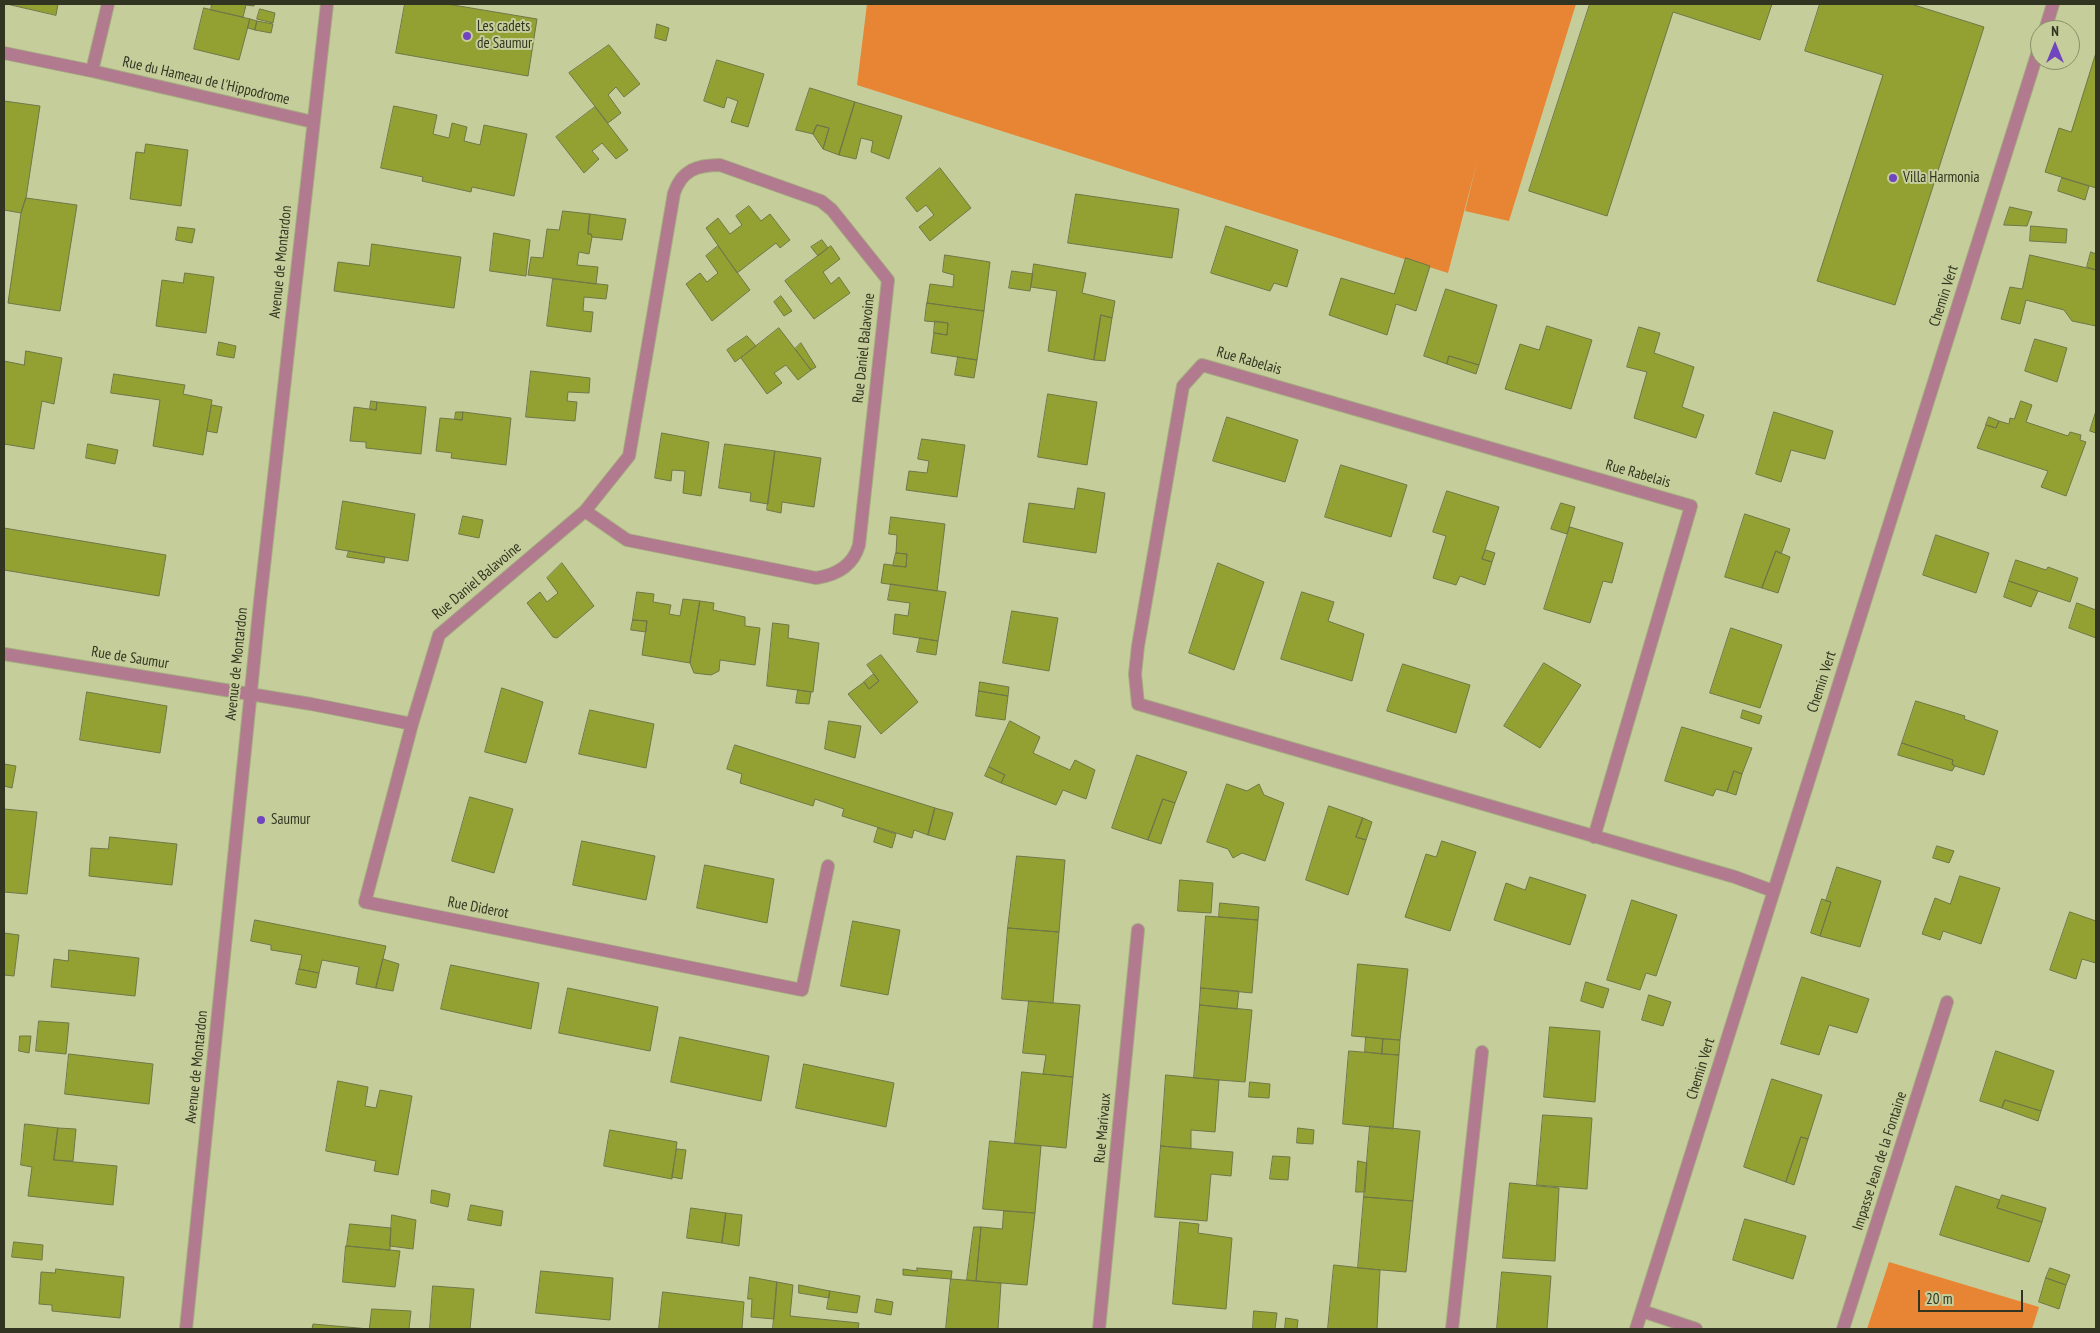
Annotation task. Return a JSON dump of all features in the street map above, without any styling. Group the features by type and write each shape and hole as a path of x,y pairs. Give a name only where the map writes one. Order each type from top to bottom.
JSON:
{"street":[{"path":"92,71 108,4"},
{"name":"Avenue de Montardon","path":"186,1329 250,695 327,4"},
{"path":"2048,20 2053,4"},
{"name":"Rue du Hameau de l'Hippodrome","path":"4,53 92,71 313,122"},
{"name":"Chemin Vert","path":"1636,1329 2032,70"},
{"name":"Rue Daniel Balavoine","path":"412,724 439,635 585,511 630,456 672,203 678,182 688,172 703,165 720,165 821,201 832,210 888,280 859,545 856,555 844,568 826,577 816,578 627,540 585,511"},
{"name":"Rue Rabelais","path":"1594,837 1690,506 1202,365 1183,386 1134,674 1138,704 1594,837 1735,877 1773,891"},
{"name":"Rue de Saumur","path":"4,654 250,695"},
{"path":"250,695 311,704 412,724"},
{"name":"Rue Diderot","path":"412,724 365,902 802,990 828,866"},
{"name":"Rue Marivaux","path":"1100,1329 1138,930"},
{"name":"Impasse Jean de la Fontaine","path":"1843,1329 1948,1002"},
{"path":"1452,1329 1482,1052"},
{"path":"1642,1312 1696,1329"}],"shaded area":[{"path":"867,4 1576,4 1509,221 1465,211 1477,162 1448,273 857,85"},
{"path":"1889,1262 2039,1307 2032,1329 1867,1329"}],"building":[{"path":"7,4 58,4 56,15"},
{"path":"212,4 254,4 254,6 246,5 243,17 211,10"},
{"name":"Les cadets de Saumur","path":"405,4 447,4 537,19 528,76 396,53"},
{"path":"1590,4 1772,4 1760,40 1673,12 1607,216 1529,191"},
{"name":"Villa Harmonia","path":"1820,4 1911,4 1984,27 1895,305 1817,281 1883,75 1805,51"},
{"path":"204,8 250,19 239,60 194,49"},
{"path":"260,9 275,13 273,23 257,19"},
{"path":"250,19 257,21 255,30 248,28"},
{"path":"257,21 273,24 271,33 255,30"},
{"path":"657,24 669,28 666,41 655,38"},
{"path":"609,45 640,84 624,97 616,87 608,95 621,113 608,123 569,73"},
{"path":"2096,53 2096,188 2045,172 2059,128 2071,132"},
{"path":"717,60 764,74 748,127 731,122 738,101 727,97 724,108 704,101"},
{"path":"810,88 855,102 839,155 823,149 829,128 817,125 813,134 796,130"},
{"path":"4,101 40,106 26,198 21,213 4,210"},
{"path":"855,102 902,116 889,159 871,152 873,141 861,138 856,159 839,155"},
{"path":"394,106 437,115 433,134 449,138 452,123 467,127 464,141 480,145 484,125 527,134 514,196 472,187 471,192 422,181 423,177 381,168"},
{"path":"595,107 628,150 616,159 602,143 592,151 599,159 584,173 556,137"},
{"path":"817,125 829,128 823,149 813,134"},
{"path":"146,144 188,150 181,206 130,199 136,152 144,153"},
{"path":"940,168 971,208 930,241 919,227 934,215 926,205 917,212 906,198"},
{"path":"2062,178 2089,186 2085,200 2058,191"},
{"path":"1076,194 1179,209 1172,258 1068,243"},
{"path":"26,198 77,205 60,311 8,303 21,213"},
{"path":"749,206 761,221 770,214 790,240 780,248 776,243 737,273 706,228 718,218 730,234 742,225 736,216"},
{"path":"2010,207 2032,212 2027,226 2004,225"},
{"path":"563,211 590,214 588,234 591,234 592,237 589,254 579,252 577,265 598,267 596,284 528,275 531,257 543,258 547,229 559,230"},
{"path":"590,214 626,219 622,240 592,237 591,234 588,234"},
{"path":"1226,226 1298,250 1287,287 1274,283 1270,291 1211,273"},
{"path":"2031,226 2067,229 2066,243 2030,241"},
{"path":"178,227 195,229 192,243 176,240"},
{"path":"494,233 530,240 526,276 490,271"},
{"path":"822,240 828,248 818,256 811,247"},
{"path":"372,244 461,257 454,308 334,291 338,262 369,266"},
{"path":"718,246 750,290 712,321 686,284 700,273 707,282 718,273 706,256"},
{"path":"831,246 840,259 823,272 831,284 839,277 850,293 814,319 785,281"},
{"path":"2091,252 2096,254 2096,270 2087,267"},
{"path":"945,255 990,262 984,311 927,303 930,284 953,287 954,275 943,272"},
{"path":"2030,255 2096,270 2096,326 2072,321 2064,310 2026,300 2020,324 2001,319 2010,287 2022,289"},
{"path":"1406,258 1430,266 1416,311 1396,304 1387,335 1329,315 1341,278 1394,294"},
{"path":"1034,264 1086,273 1082,293 1115,301 1112,318 1101,315 1094,360 1048,351 1057,291 1031,287"},
{"path":"1012,271 1033,274 1030,291 1009,288"},
{"path":"185,273 214,277 206,333 156,326 162,280 183,283"},
{"path":"553,279 608,285 606,299 584,297 583,311 593,312 591,332 547,326"},
{"path":"1446,289 1497,305 1479,365 1449,356 1447,364 1424,356"},
{"path":"781,296 792,311 784,316 774,302"},
{"path":"927,303 984,311 977,360 931,353 934,333 947,335 948,323 925,321"},
{"path":"1101,315 1112,318 1105,361 1094,360"},
{"path":"935,321 948,323 947,335 934,333"},
{"path":"1547,326 1592,340 1571,409 1505,389 1520,344 1539,350"},
{"path":"1639,327 1660,333 1654,353 1694,367 1682,407 1704,415 1696,438 1634,418 1647,372 1627,367"},
{"path":"779,328 811,370 798,380 786,365 774,373 782,383 767,394 741,358"},
{"path":"747,336 756,346 735,362 727,350"},
{"path":"2035,339 2067,348 2057,382 2025,371"},
{"path":"219,342 236,346 234,358 217,355"},
{"path":"801,343 816,367 811,370 795,349"},
{"path":"26,351 62,358 54,404 42,401 34,449 4,444 4,361 24,365"},
{"path":"1449,356 1479,365 1476,374 1447,364"},
{"path":"958,357 977,360 974,378 955,375"},
{"path":"531,371 590,378 589,393 568,392 567,401 577,402 575,421 526,417"},
{"path":"114,374 185,385 183,394 212,400 203,455 153,446 160,400 111,393"},
{"path":"1048,394 1097,402 1087,465 1038,457"},
{"path":"371,401 377,402 376,410 370,409"},
{"path":"2021,401 2032,405 2026,422 2068,436 2070,432 2081,435 2080,440 2086,442 2066,496 2041,487 2048,471 1977,448 1986,425 1996,428 1999,421 2009,424 2010,418 2014,419"},
{"path":"377,402 426,407 421,454 366,448 366,442 350,441 354,407 376,410"},
{"path":"212,405 222,407 217,433 207,431"},
{"path":"2096,411 2096,433 2090,431"},
{"path":"456,412 463,412 462,420 455,419"},
{"path":"463,412 511,418 506,465 451,458 452,453 436,451 440,418 462,420"},
{"path":"1774,412 1833,431 1825,459 1791,450 1781,482 1756,474"},
{"path":"1227,417 1298,440 1285,482 1213,461"},
{"path":"1989,417 1999,421 1996,428 1986,425"},
{"path":"662,433 709,442 701,496 683,493 685,471 672,470 671,481 655,478"},
{"path":"922,439 965,445 957,497 906,490 909,471 927,473 929,461 918,459"},
{"path":"88,444 118,450 115,464 86,458"},
{"path":"725,444 775,451 768,504 750,501 751,493 719,488"},
{"path":"775,451 821,458 814,507 782,502 781,513 767,510"},
{"path":"1341,465 1407,485 1391,537 1325,517"},
{"path":"1078,488 1105,493 1096,553 1023,542 1029,503 1074,509"},
{"path":"1447,491 1499,507 1482,559 1492,562 1485,585 1460,576 1456,585 1433,578 1446,536 1433,532"},
{"path":"343,501 415,514 408,561 336,549"},
{"path":"1561,503 1575,507 1567,534 1551,529"},
{"path":"1745,514 1790,529 1781,554 1776,551 1762,588 1725,577"},
{"path":"463,516 483,520 479,538 459,534"},
{"path":"891,517 945,524 937,591 881,583 884,564 906,567 907,554 896,553 897,535 889,534"},
{"path":"1570,527 1623,543 1612,583 1603,581 1590,623 1544,609"},
{"path":"4,528 166,555 159,596 4,570"},
{"path":"1936,535 1989,553 1976,593 1923,575"},
{"path":"1486,550 1495,553 1492,562 1482,559"},
{"path":"349,551 385,557 384,563 347,557"},
{"path":"1776,551 1790,557 1778,593 1762,588"},
{"path":"896,553 907,554 906,567 893,566"},
{"path":"2016,560 2046,570 2048,567 2078,578 2070,602 2009,581"},
{"path":"562,563 594,606 557,638 553,637 527,603 540,592 547,602 558,593 547,578"},
{"path":"1218,563 1264,582 1234,670 1189,653"},
{"path":"2009,581 2038,591 2031,607 2004,597"},
{"path":"891,584 946,592 938,641 893,634 895,614 908,616 910,603 888,600"},
{"path":"637,592 654,594 653,602 671,605 669,614 680,616 683,599 700,601 690,663 642,655 647,621 633,620"},
{"path":"1302,592 1334,602 1328,621 1364,634 1352,681 1281,659"},
{"path":"700,601 714,603 713,610 745,617 745,626 760,628 755,665 720,660 719,671 711,675 694,673 690,663"},
{"path":"2077,603 2096,610 2096,638 2069,628"},
{"path":"1012,611 1058,618 1049,671 1003,663"},
{"path":"633,620 647,621 646,632 631,630"},
{"path":"773,623 789,625 788,638 819,643 813,692 767,686"},
{"path":"1731,628 1782,645 1760,708 1710,693"},
{"path":"920,638 938,641 936,655 917,652"},
{"path":"881,655 918,702 881,734 848,694 864,682 869,689 879,681 867,665"},
{"path":"1544,663 1581,685 1540,748 1504,726"},
{"path":"1403,664 1470,685 1456,733 1387,711"},
{"path":"874,674 879,681 869,689 864,682"},
{"path":"980,682 1009,687 1008,696 979,691"},
{"path":"502,688 543,702 526,763 485,752"},
{"path":"798,690 811,692 809,704 796,703"},
{"path":"979,691 1008,696 1005,720 976,716"},
{"path":"87,692 167,706 160,753 80,740"},
{"path":"1916,701 1965,716 1964,719 1998,731 1984,775 1955,766 1952,764 1953,760 1902,743"},
{"path":"590,710 654,724 646,768 579,754"},
{"path":"1743,710 1762,716 1759,724 1741,718"},
{"path":"829,721 861,726 855,758 825,749"},
{"path":"1010,721 1040,737 1033,753 1070,770 1075,760 1095,770 1086,799 1063,790 1056,805 1001,783 1005,775 989,767"},
{"path":"1682,727 1752,748 1742,774 1734,771 1727,792 1716,789 1713,796 1665,781"},
{"path":"1902,743 1953,760 1952,764 1955,766 1952,771 1898,755"},
{"path":"735,745 935,808 928,835 914,830 912,838 842,816 844,809 815,799 813,806 740,783 742,774 727,769"},
{"path":"1137,755 1187,772 1175,803 1163,799 1148,840 1112,828"},
{"path":"4,764 16,766 12,788 4,786"},
{"path":"989,767 1005,775 1001,783 985,776"},
{"path":"1734,771 1742,774 1736,795 1727,792"},
{"path":"1227,784 1247,791 1259,784 1264,795 1284,803 1265,861 1242,853 1233,858 1228,849 1207,842"},
{"path":"470,797 513,809 494,873 452,861"},
{"path":"1163,799 1175,803 1161,844 1148,840"},
{"path":"1329,806 1363,818 1356,837 1366,840 1348,895 1306,880"},
{"path":"935,808 953,813 945,840 928,835"},
{"path":"4,809 37,812 27,894 4,892"},
{"path":"1363,818 1372,822 1366,840 1356,837"},
{"path":"878,828 896,834 892,848 874,842"},
{"path":"110,837 177,844 172,885 89,876 91,848 108,849"},
{"path":"582,841 655,856 646,900 573,885"},
{"path":"1442,841 1476,852 1450,931 1405,917 1426,854 1436,857"},
{"path":"1937,846 1954,851 1949,863 1933,858"},
{"path":"1017,856 1065,860 1059,932 1008,928"},
{"path":"705,865 774,879 767,923 697,908"},
{"path":"1837,867 1881,881 1860,947 1820,936 1831,902 1826,901"},
{"path":"1960,876 2000,888 1981,944 1943,931 1940,940 1922,934 1935,898 1950,904"},
{"path":"1530,877 1586,895 1570,945 1494,920 1506,883 1525,890"},
{"path":"1180,880 1213,883 1211,913 1178,911"},
{"path":"1822,899 1831,902 1820,936 1811,933"},
{"path":"1632,900 1677,915 1656,976 1646,973 1640,990 1607,980"},
{"path":"1220,903 1259,907 1258,920 1219,917"},
{"path":"2070,912 2096,921 2096,963 2082,959 2076,979 2050,970"},
{"path":"1206,916 1258,920 1252,993 1201,988"},
{"path":"255,920 386,946 376,988 356,984 359,967 322,960 319,973 299,969 302,955 271,950 271,945 251,941"},
{"path":"853,921 900,930 888,995 841,986"},
{"path":"1008,928 1059,932 1053,1003 1002,999"},
{"path":"4,933 19,935 14,976 4,975"},
{"path":"69,950 139,958 135,996 51,987 54,959 68,961"},
{"path":"383,959 399,964 393,991 376,988"},
{"path":"1358,964 1408,969 1400,1040 1352,1036"},
{"path":"451,965 539,983 531,1029 441,1009"},
{"path":"299,969 319,973 316,988 296,984"},
{"path":"1802,977 1869,999 1857,1033 1829,1025 1819,1055 1781,1044"},
{"path":"1586,982 1609,989 1603,1008 1581,1001"},
{"path":"568,988 658,1007 650,1051 559,1033"},
{"path":"1201,988 1239,991 1237,1009 1200,1005"},
{"path":"1649,995 1671,1002 1663,1026 1642,1020"},
{"path":"1029,1001 1080,1005 1073,1077 1043,1074 1046,1055 1023,1053"},
{"path":"1200,1005 1252,1010 1245,1082 1194,1078"},
{"path":"39,1021 69,1023 66,1054 36,1051"},
{"path":"1550,1027 1600,1031 1595,1102 1544,1097"},
{"path":"20,1036 31,1036 29,1053 19,1051"},
{"path":"680,1037 769,1056 761,1101 671,1082"},
{"path":"1366,1037 1383,1039 1382,1054 1365,1052"},
{"path":"1383,1039 1400,1040 1399,1055 1382,1054"},
{"path":"1349,1051 1399,1055 1393,1129 1343,1124"},
{"path":"1996,1051 2054,1071 2041,1111 2005,1100 2002,1108 1980,1101"},
{"path":"69,1054 153,1064 149,1104 65,1094"},
{"path":"804,1064 894,1083 886,1127 796,1108"},
{"path":"1022,1072 1073,1077 1066,1148 1015,1143"},
{"path":"1166,1075 1219,1080 1215,1132 1191,1130 1191,1149 1161,1146"},
{"path":"1772,1079 1822,1095 1808,1139 1801,1137 1786,1182 1744,1167"},
{"path":"338,1081 368,1087 365,1106 376,1108 380,1090 412,1096 398,1175 374,1171 376,1161 326,1151"},
{"path":"1250,1082 1270,1084 1269,1098 1249,1097"},
{"path":"2005,1100 2041,1111 2038,1121 2002,1108"},
{"path":"1543,1115 1592,1118 1587,1189 1537,1185"},
{"path":"25,1124 58,1128 54,1160 117,1166 113,1205 28,1196 32,1167 21,1165"},
{"path":"1370,1126 1420,1131 1413,1201 1364,1197"},
{"path":"58,1128 76,1129 73,1161 54,1160"},
{"path":"1298,1128 1314,1130 1313,1144 1297,1143"},
{"path":"610,1130 677,1142 672,1179 604,1166"},
{"path":"1801,1137 1808,1139 1794,1185 1786,1182"},
{"path":"990,1141 1041,1146 1035,1213 983,1209"},
{"path":"1161,1146 1233,1152 1231,1176 1211,1174 1207,1221 1155,1217"},
{"path":"677,1149 686,1150 682,1179 672,1177"},
{"path":"1273,1156 1290,1157 1288,1180 1270,1179"},
{"path":"1358,1161 1367,1163 1365,1192 1356,1192"},
{"path":"1510,1183 1559,1188 1555,1261 1503,1258"},
{"path":"1956,1186 2000,1200 1997,1208 2042,1222 2029,1262 1940,1235"},
{"path":"432,1190 450,1194 448,1207 431,1203"},
{"path":"2002,1195 2046,1208 2042,1222 1997,1208"},
{"path":"1364,1197 1413,1201 1406,1272 1358,1268"},
{"path":"471,1205 503,1211 501,1226 468,1220"},
{"path":"691,1208 726,1213 722,1243 687,1238"},
{"path":"1004,1211 1035,1213 1027,1285 976,1281 981,1227 1002,1229"},
{"path":"726,1213 742,1215 739,1246 722,1243"},
{"path":"392,1215 416,1220 413,1249 390,1246"},
{"path":"1745,1219 1806,1236 1793,1279 1733,1260"},
{"path":"1180,1222 1199,1224 1198,1233 1232,1238 1226,1309 1173,1304"},
{"path":"350,1224 391,1228 390,1250 347,1246"},
{"path":"974,1227 981,1227 976,1281 967,1280"},
{"path":"14,1242 43,1245 42,1260 12,1257"},
{"path":"346,1246 400,1251 395,1287 343,1282"},
{"path":"1334,1265 1380,1270 1377,1329 1328,1329"},
{"path":"917,1268 952,1271 951,1279 903,1275 903,1269 917,1271"},
{"path":"2050,1268 2070,1275 2066,1285 2046,1278"},
{"path":"56,1269 124,1277 120,1318 52,1311 52,1305 39,1304 41,1272 55,1273"},
{"path":"541,1271 613,1278 610,1320 536,1313"},
{"path":"1502,1272 1551,1276 1547,1329 1497,1329"},
{"path":"750,1277 777,1282 774,1319 751,1317 752,1299 748,1299"},
{"path":"2046,1278 2066,1285 2059,1309 2039,1302"},
{"path":"951,1279 1001,1283 998,1329 946,1329"},
{"path":"777,1282 793,1285 790,1316 859,1323 858,1329 773,1329"},
{"path":"799,1285 830,1291 829,1298 799,1293"},
{"path":"433,1286 474,1289 470,1329 430,1329"},
{"path":"830,1291 860,1296 857,1313 827,1309"},
{"path":"663,1292 744,1302 742,1329 659,1329"},
{"path":"877,1299 893,1302 891,1315 875,1312"},
{"path":"372,1309 411,1311 409,1329 369,1329"},
{"path":"1254,1311 1277,1313 1275,1329 1253,1329"},
{"path":"1286,1318 1298,1320 1297,1329 1285,1329"},
{"path":"313,1324 369,1329 312,1329"}],"place":[{"name":"Les cadets de Saumur","path":"467,36"},
{"name":"Villa Harmonia","path":"1893,178"},
{"name":"Saumur","path":"261,820"}]}
